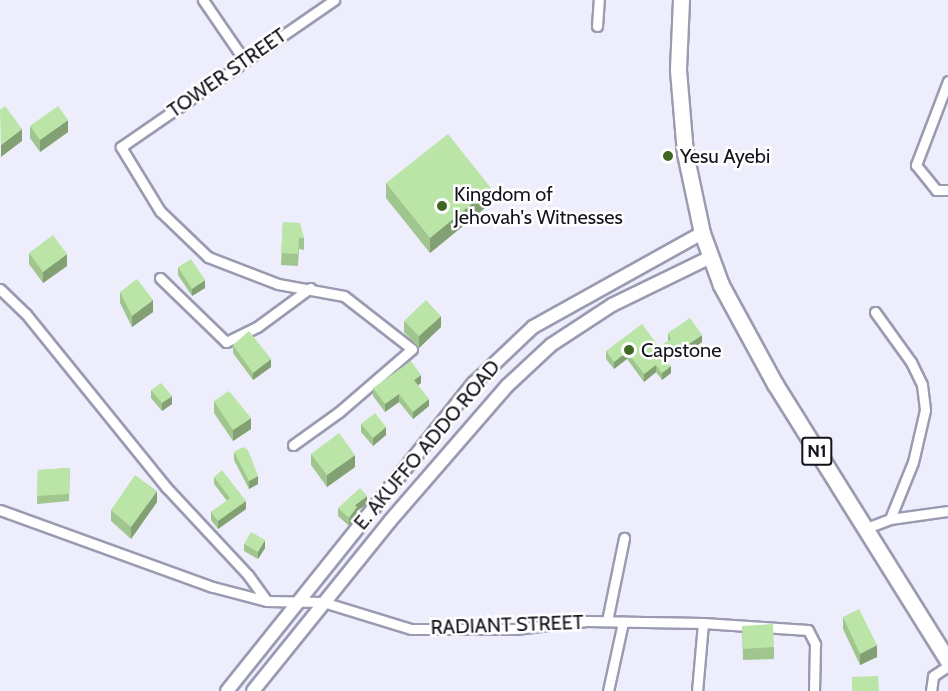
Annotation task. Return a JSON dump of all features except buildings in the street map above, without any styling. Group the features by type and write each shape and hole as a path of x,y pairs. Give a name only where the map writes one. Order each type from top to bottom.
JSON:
{"highway":[{"name":"N1","path":"681,0 681,115 685,153 702,233 711,257 753,347 948,661"}],"main road":[{"name":"E. AKUFFO ADDO ROAD","path":"227,691 474,383 533,327 702,233"},
{"name":"E. AKUFFO ADDO ROAD","path":"253,691 323,602 485,411 551,345 612,304 711,257"}],"street":[{"path":"203,0 245,61"},
{"name":"TOWER STREET","path":"310,288 279,284 208,257 160,211 121,147 334,0"},
{"path":"597,26 599,0"},
{"path":"948,81 916,165 936,190 948,190"},
{"path":"160,278 226,342 257,327 310,288 344,296 412,349 339,412 293,445"},
{"path":"0,289 26,314 166,487 248,575 267,601"},
{"path":"875,312 910,362 922,385 925,410 913,462 890,519"},
{"name":"RADIANT STREET","path":"0,510 186,579 267,601 323,602 411,629 515,628 607,621 704,623 808,630 815,644 814,691"},
{"path":"864,529 890,519 948,511"},
{"path":"607,621 624,538"},
{"path":"608,691 623,622"},
{"path":"697,691 704,623"},
{"path":"931,691 933,676 948,666"}],"place":[{"name":"Yesu Ayebi","path":"668,156"},
{"name":"Kingdom of Jehovah's Witnesses","path":"442,206"},
{"name":"Capstone","path":"629,350"}]}
